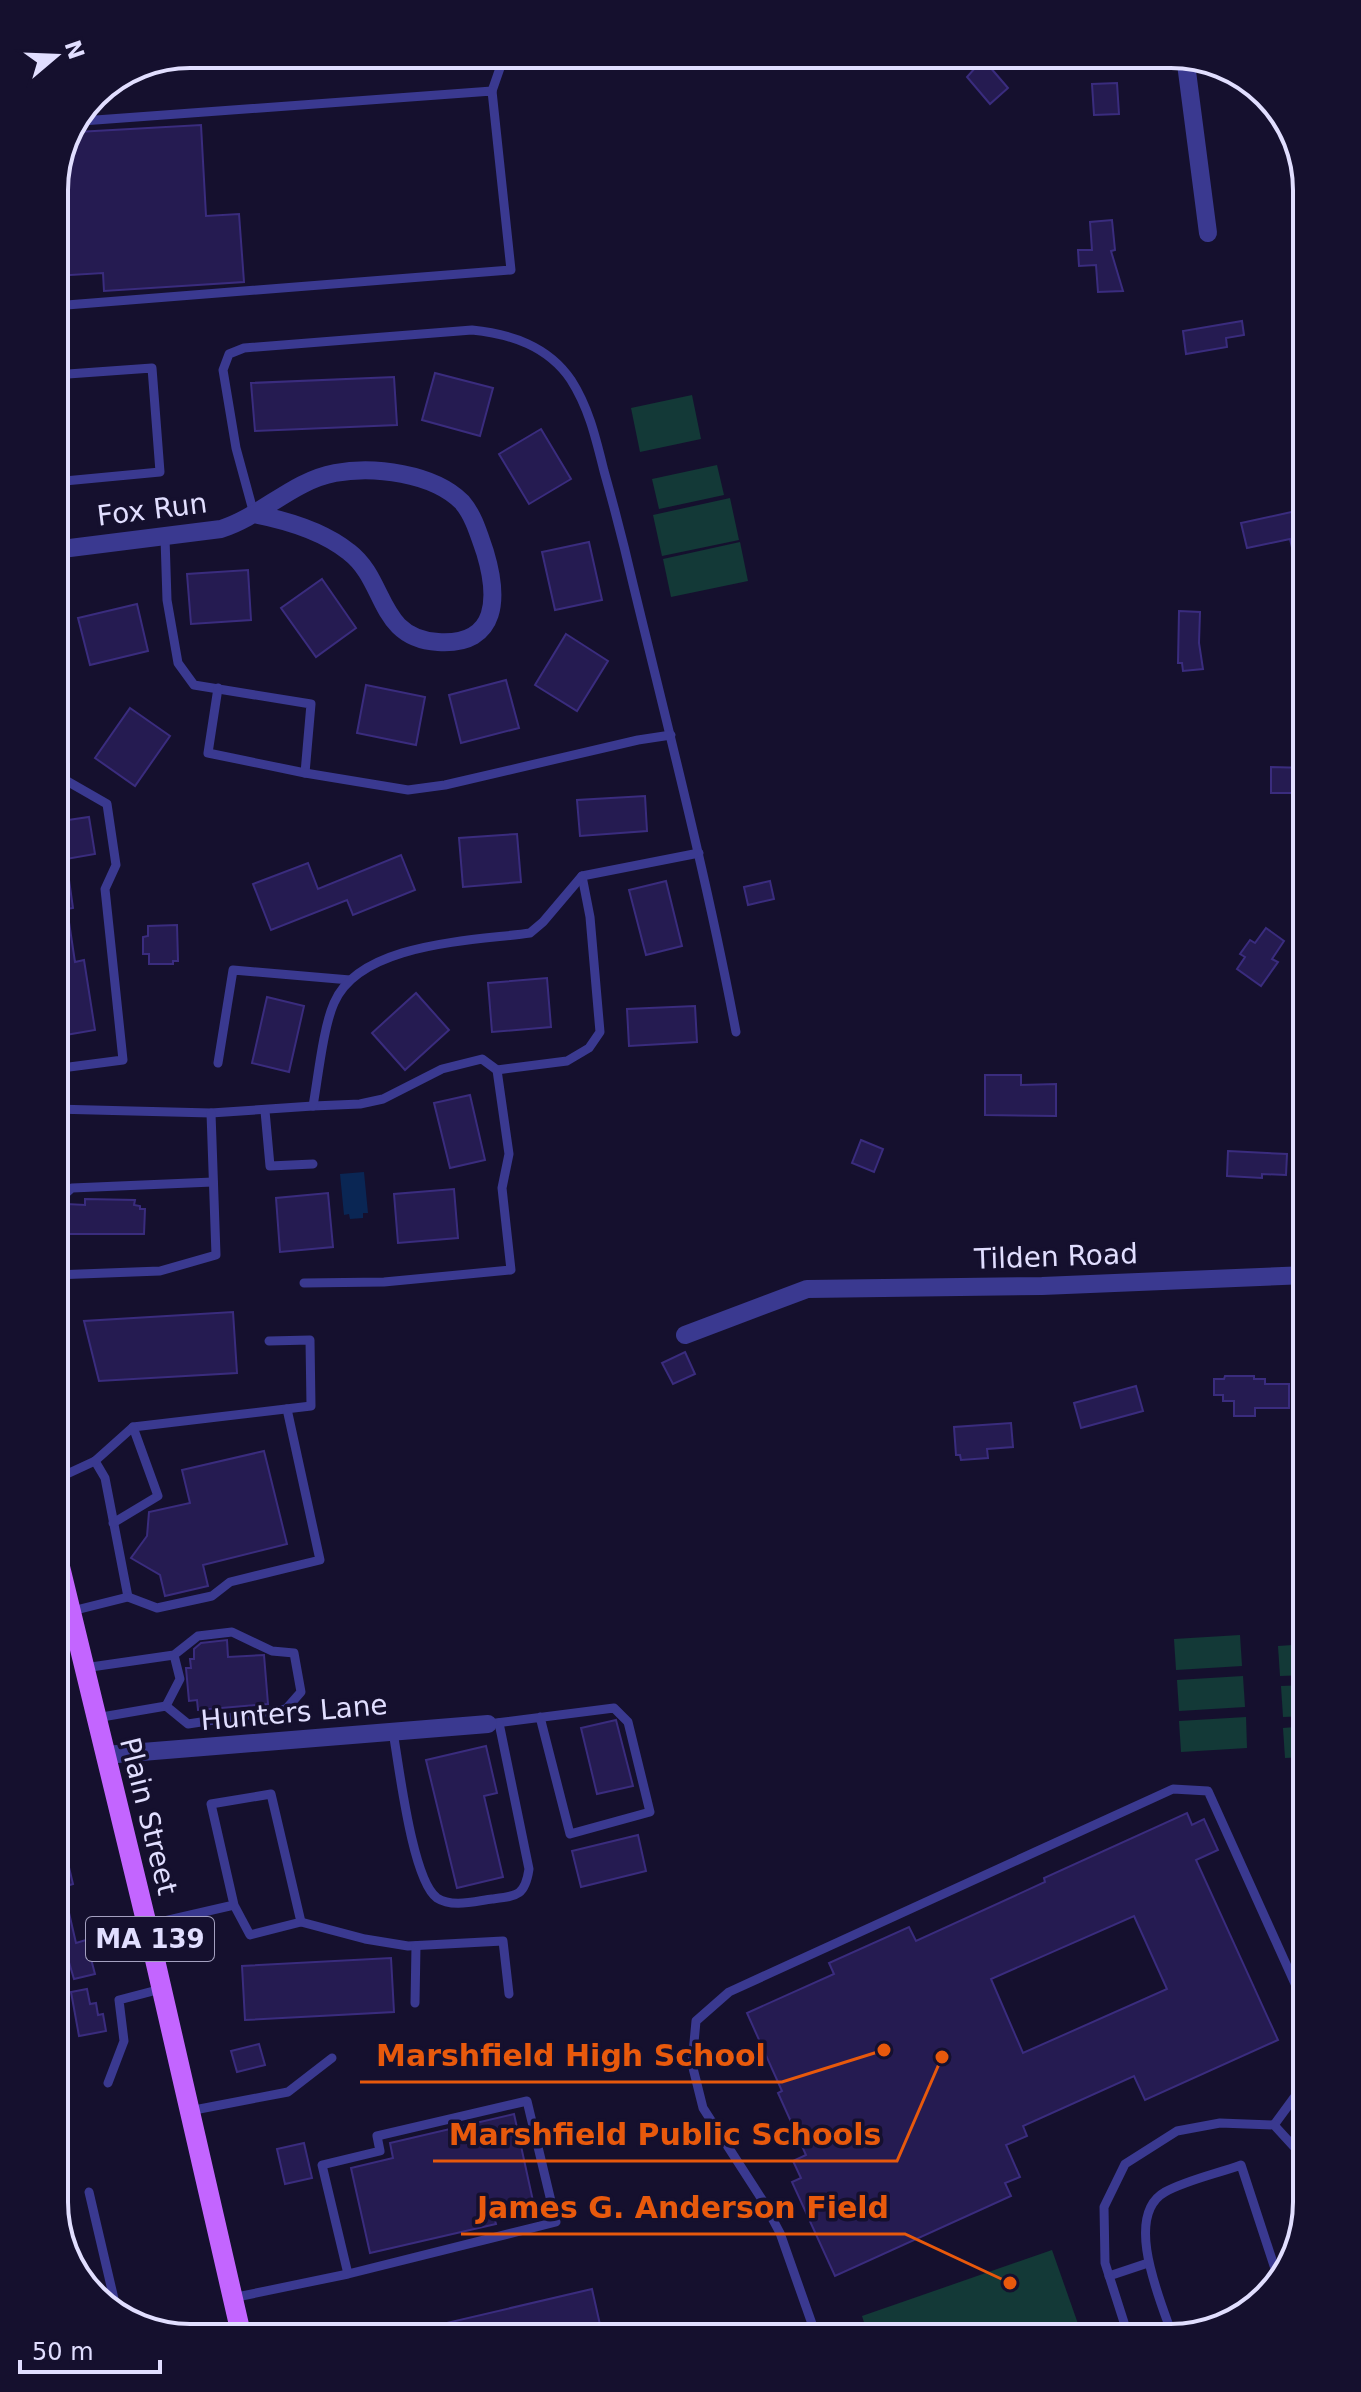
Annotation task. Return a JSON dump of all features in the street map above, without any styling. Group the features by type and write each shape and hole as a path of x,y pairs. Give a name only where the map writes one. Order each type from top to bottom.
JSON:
{"main road":[{"name":"Plain Street","path":"68,1600 238,2324"}],"street":[{"path":"1187,69 1208,233"},
{"name":"Fox Run","path":"68,548 221,529 254,514 307,480 336,473 366,471 420,479 462,502 473,519 491,574 494,605 481,628 462,640 438,642 412,637 394,624 351,553 326,537 254,514"},
{"name":"Tilden Road","path":"685,1335 807,1289 1030,1287 1293,1276"},
{"name":"Hunters Lane","path":"105,1755 494,1723"}],"lane":[{"path":"68,305 511,270 492,91 500,68"},
{"path":"90,120 492,91"},
{"path":"254,514 236,448 223,370 229,354 244,348 472,330 498,333 531,344 557,364 569,377 590,416 699,853 736,1032"},
{"path":"68,374 152,368 160,472 68,481"},
{"path":"165,538 167,600 178,663 194,685 311,704 305,773"},
{"path":"218,688 208,753 408,790 445,785 671,735"},
{"path":"68,782 107,804 116,865 105,889 123,1060 68,1067"},
{"path":"313,1106 332,1005 341,988 350,980 386,959 415,949 530,933 582,876 699,853"},
{"path":"68,1109 211,1113 360,1104 383,1099 442,1069 464,1062 482,1059 497,1070 567,1061 589,1048 600,1032 590,917 582,876"},
{"path":"218,1063 233,970 350,980"},
{"path":"304,1283 384,1282 511,1270 502,1188 509,1154 497,1070"},
{"path":"265,1111 270,1166 313,1164"},
{"path":"68,1274 160,1271 216,1255 211,1113"},
{"path":"68,1192 72,1188 213,1182"},
{"path":"68,1474 95,1461 133,1427 311,1406 310,1340 269,1341"},
{"path":"71,1612 128,1597 157,1608 212,1596 230,1582 320,1560 287,1409"},
{"path":"113,1523 158,1496 133,1427"},
{"path":"95,1461 105,1478 128,1597"},
{"path":"84,1668 174,1655 198,1636 232,1632 272,1651 294,1653 301,1692 286,1709 188,1724 166,1706 96,1718"},
{"path":"166,1706 180,1679 174,1655"},
{"path":"393,1732 415,1853 425,1883 438,1898 454,1904 512,1897 527,1884 529,1869 494,1723 540,1717 614,1708 628,1722 650,1812 570,1834 540,1717"},
{"path":"812,2324 780,2233 703,2108 692,2064 696,2021 729,1992 1173,1789 1208,1791 1293,1979"},
{"path":"301,1922 271,1794 211,1804 234,1905 250,1935 301,1922 365,1939 416,1946 503,1941 509,1994"},
{"path":"147,1925 234,1905"},
{"path":"415,2003 416,1946"},
{"path":"108,2083 124,2041 119,2000 161,1989"},
{"path":"189,2111 288,2092 332,2058"},
{"path":"1274,2125 1293,2099"},
{"path":"232,2298 348,2274 556,2222 527,2101 377,2136 380,2151 322,2165 348,2274"},
{"path":"1124,2324 1105,2263 1104,2207 1125,2164 1177,2131 1220,2123 1274,2125 1293,2146"},
{"path":"1169,2324 1148,2263 1145,2236 1150,2209 1162,2193 1241,2165 1274,2267"},
{"path":"89,2192 113,2297"},
{"path":"1109,2276 1148,2263"}],"green space":[{"path":"692,395 701,439 640,452 631,408"},
{"path":"717,465 724,495 659,509 652,479"},
{"path":"730,498 739,540 662,556 653,515"},
{"path":"740,542 748,581 671,597 663,559"},
{"path":"1240,1635 1242,1666 1176,1670 1174,1639"},
{"path":"1293,1645 1293,1676 1280,1676 1278,1646"},
{"path":"1243,1676 1245,1707 1179,1711 1177,1680"},
{"path":"1281,1686 1293,1686 1293,1717 1283,1717"},
{"path":"1246,1717 1247,1748 1181,1752 1179,1721"},
{"path":"1293,1727 1293,1758 1285,1758 1283,1728"},
{"path":"1052,2250 1078,2324 865,2324 862,2316"}],"water":[{"path":"364,1172 368,1213 363,1213 363,1218 350,1219 349,1214 344,1215 340,1174"}],"building":[{"path":"975,68 991,68 1008,88 990,104 967,77"},
{"path":"1117,83 1119,114 1094,115 1092,84"},
{"path":"201,125 206,216 239,214 244,282 104,291 103,273 68,275 68,182 72,159 84,132"},
{"path":"1112,220 1115,250 1111,251 1123,291 1098,292 1096,265 1079,266 1078,250 1092,250 1090,222"},
{"path":"1242,321 1244,335 1226,338 1227,347 1186,354 1183,331"},
{"path":"435,373 493,388 480,436 422,420"},
{"path":"394,377 397,425 255,431 251,383"},
{"path":"541,429 571,479 529,504 499,454"},
{"path":"1293,512 1293,552 1290,539 1247,548 1241,523"},
{"path":"589,542 602,600 555,610 542,552"},
{"path":"248,570 251,620 191,624 187,574"},
{"path":"322,579 356,628 316,657 281,608"},
{"path":"137,604 148,651 90,665 78,618"},
{"path":"1179,611 1200,612 1199,643 1203,669 1183,671 1182,663 1178,663"},
{"path":"566,634 608,661 577,711 535,685"},
{"path":"506,680 519,728 461,743 449,695"},
{"path":"366,685 425,697 416,745 357,733"},
{"path":"130,708 170,736 135,786 95,758"},
{"path":"1271,767 1293,768 1293,793 1271,793"},
{"path":"645,796 647,831 580,836 577,800"},
{"path":"89,817 95,854 68,859 68,820"},
{"path":"517,834 521,882 463,887 459,838"},
{"path":"401,855 415,890 353,915 347,900 271,930 253,884 308,863 318,889"},
{"path":"68,873 73,908 68,909"},
{"path":"666,881 682,946 646,955 629,890"},
{"path":"770,881 774,899 748,905 744,887"},
{"path":"68,916 75,962 84,960 95,1030 68,1035"},
{"path":"177,925 178,961 173,961 173,964 149,964 149,954 143,954 143,937 148,936 148,926"},
{"path":"1266,928 1284,941 1272,959 1278,962 1261,986 1237,969 1245,957 1240,954 1250,940 1255,943"},
{"path":"547,978 551,1027 492,1032 488,983"},
{"path":"416,993 449,1030 405,1070 372,1033"},
{"path":"267,997 304,1006 289,1072 252,1063"},
{"path":"695,1006 697,1042 629,1046 627,1009"},
{"path":"985,1075 1021,1075 1021,1085 1056,1084 1056,1116 985,1115"},
{"path":"470,1095 485,1160 450,1168 434,1103"},
{"path":"861,1140 883,1149 874,1172 852,1163"},
{"path":"1228,1151 1287,1154 1286,1175 1262,1174 1262,1178 1227,1176"},
{"path":"454,1189 458,1238 398,1243 394,1194"},
{"path":"328,1193 333,1247 280,1252 276,1198"},
{"path":"85,1199 135,1200 134,1205 145,1209 144,1234 68,1234 68,1204 85,1205"},
{"path":"233,1312 237,1373 99,1381 84,1321"},
{"path":"685,1352 695,1374 673,1384 662,1363"},
{"path":"1225,1376 1254,1376 1254,1379 1265,1379 1265,1384 1289,1384 1289,1408 1255,1408 1255,1416 1234,1416 1234,1401 1223,1401 1223,1395 1214,1395 1214,1379 1224,1379"},
{"path":"1136,1386 1143,1411 1081,1428 1074,1403"},
{"path":"1011,1423 1013,1447 987,1449 988,1458 961,1460 960,1455 956,1455 954,1427"},
{"path":"264,1451 287,1544 203,1565 208,1586 165,1596 160,1575 131,1558 147,1536 149,1512 190,1503 182,1470"},
{"path":"227,1640 228,1657 264,1655 268,1704 198,1710 197,1700 189,1701 186,1668 191,1668 194,1649 201,1643"},
{"path":"616,1720 633,1786 597,1794 581,1728"},
{"path":"486,1746 497,1793 484,1796 503,1877 457,1888 426,1760"},
{"path":"1187,1813 1192,1825 1204,1819 1218,1850 1196,1860 1278,2040 1145,2100 1134,2076 1023,2126 1027,2136 1006,2145 1020,2177 1005,2183 1011,2196 835,2276 792,2182 801,2178 793,2161 806,2155 747,2013 834,1974 829,1963 909,1927 916,1941 1045,1882 1044,1878","holes":["1134,1916 1167,1989 1023,2053 991,1979"]},
{"path":"638,1835 646,1871 581,1887 572,1851"},
{"path":"68,1863 73,1884 68,1886"},
{"path":"68,1909 76,1943 86,1940 95,1974 74,1979 68,1959"},
{"path":"391,1958 394,2012 245,2020 242,1966"},
{"path":"87,1989 90,2004 96,2003 98,2015 103,2014 106,2031 79,2036 71,1992"},
{"path":"259,2044 265,2065 237,2072 231,2051"},
{"path":"514,2114 533,2201 492,2210 496,2224 370,2253 351,2168 393,2158 390,2143"},
{"path":"304,2143 312,2178 285,2184 277,2149"},
{"path":"592,2289 600,2324 442,2324"}],"place":[{"name":"Marshfield High School","path":"884,2050"},
{"name":"Marshfield Public Schools","path":"942,2057"},
{"name":"James G. Anderson Field","path":"1010,2283"}]}
